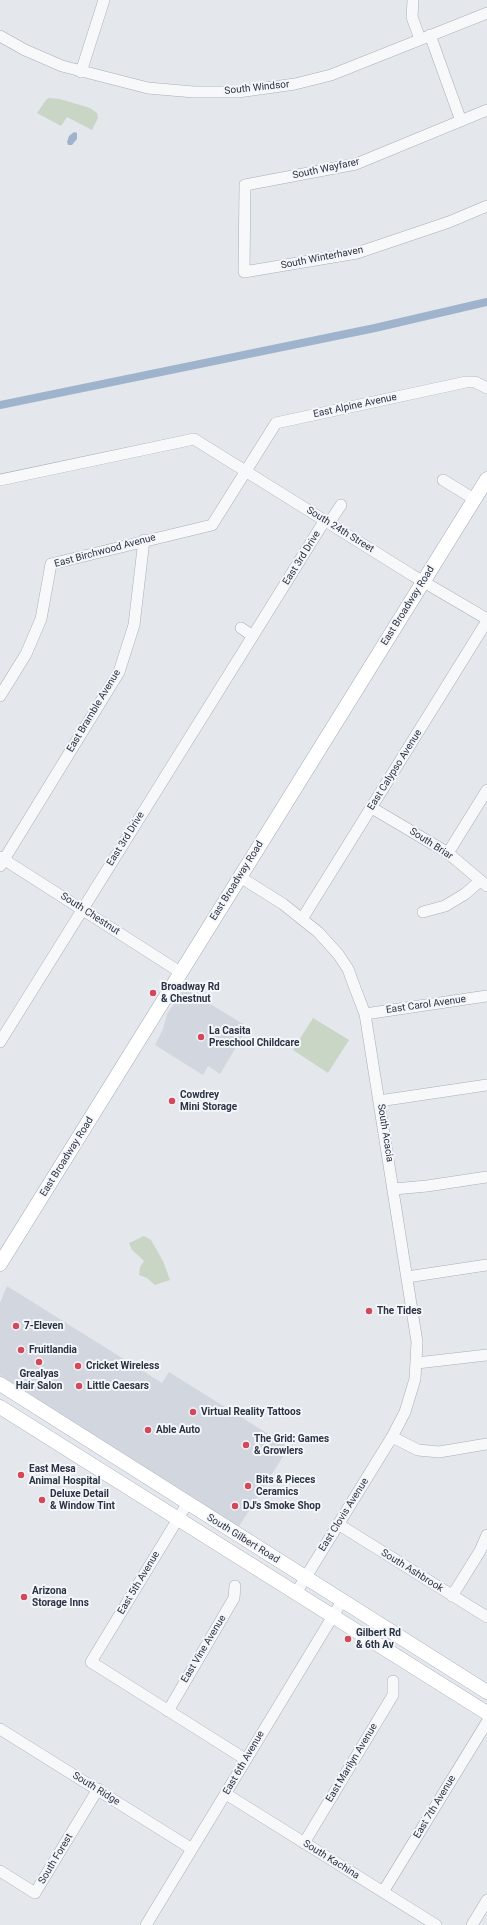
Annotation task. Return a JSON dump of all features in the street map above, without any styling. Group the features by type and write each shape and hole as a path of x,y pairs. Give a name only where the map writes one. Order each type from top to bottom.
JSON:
{"main road":[{"name":"East Broadway Road","path":"0,1264 487,479"},
{"name":"South Gilbert Road","path":"0,1384 187,1504 487,1692"},
{"name":"South Gilbert Road","path":"0,1407 121,1481 487,1713"},
{"path":"50,1438 68,1441 101,1459 108,1459 111,1454"},
{"path":"121,1481 129,1477 161,1486"}],"street":[{"path":"81,72 104,0"},
{"path":"413,0 412,17 425,37 461,121"},
{"name":"South Windsor","path":"0,36 43,59 81,72 148,88 194,92 238,92 295,84 332,75 487,13"},
{"name":"South Wayfarer","path":"245,226 245,185 356,164 487,110"},
{"name":"South Winterhaven","path":"245,226 244,272 357,253 449,222 487,206"},
{"name":"East Alpine Avenue","path":"247,471 276,423 466,382 475,382 487,388"},
{"name":"South 24th Street","path":"0,480 194,439 487,620"},
{"name":"East Birchwood Avenue","path":"0,696 26,654 41,619 50,564 144,540 212,525 247,471"},
{"path":"444,480 474,499"},
{"name":"East 3rd Drive","path":"0,1042 252,636 327,522 341,505"},
{"name":"East Bramble Avenue","path":"1,860 119,672 134,625 144,540"},
{"name":"East Calypso Avenue","path":"302,919 487,620"},
{"path":"241,628 252,636"},
{"path":"448,853 487,790"},
{"name":"South Briar","path":"372,808 448,853 484,883"},
{"name":"South Chestnut","path":"1,860 82,909 180,972"},
{"name":"South Acacia","path":"240,877 283,904 318,932 338,954 348,969 365,1014 394,1189 417,1342 417,1363 410,1399 392,1437"},
{"path":"423,912 445,906 484,883"},
{"name":"East Carol Avenue","path":"365,1014 487,996"},
{"path":"380,1101 487,1085"},
{"path":"394,1189 487,1177"},
{"path":"407,1277 487,1265"},
{"path":"417,1363 487,1355"},
{"path":"392,1437 418,1450 439,1452 487,1444"},
{"name":"East Clovis Avenue","path":"296,1593 392,1437"},
{"name":"East 5th Avenue","path":"168,1711 91,1662 187,1504"},
{"name":"South Ashbrook","path":"338,1524 487,1617"},
{"path":"452,1596 480,1551 487,1535"},
{"name":"East Vine Avenue","path":"168,1711 234,1598 235,1586"},
{"name":"East 6th Avenue","path":"146,1925 226,1794 245,1759 342,1601"},
{"name":"East Marilyn Avenue","path":"304,1843 393,1695 394,1681"},
{"path":"168,1711 245,1759"},
{"name":"East 7th Avenue","path":"383,1892 487,1722"},
{"name":"South Ridge","path":"0,1729 192,1849"},
{"name":"South Forest","path":"0,1871 35,1893 98,1789"},
{"name":"South Kachina","path":"226,1794 436,1925"},
{"path":"472,1925 487,1900"}],"shaded area":[{"name":"La Casita Preschool Childcare","path":"184,988 248,1027 220,1074 208,1066 203,1075 155,1045 163,1029 167,1014"},
{"path":"7,1286 162,1383 169,1372 289,1447 238,1528 0,1375 0,1303"}],"green space":[{"path":"49,98 60,99 90,108 97,113 98,118 92,130 67,117 61,126 37,113"},
{"path":"313,1018 349,1040 328,1073 293,1050"},
{"path":"144,1236 151,1240 163,1261 170,1280 155,1285 147,1278 139,1275 140,1267 144,1261 132,1250 129,1243"}],"water":[{"path":"74,132 77,133 77,139 72,145 68,145 67,142 69,136"}],"waterway":[{"path":"0,405 375,328 487,302"}],"place":[{"name":"Broadway Rd & Chestnut","path":"153,993"},
{"name":"La Casita Preschool Childcare","path":"201,1037"},
{"name":"Cowdrey Mini Storage","path":"172,1101"},
{"name":"The Tides","path":"369,1311"},
{"name":"7-Eleven","path":"16,1326"},
{"name":"Fruitlandia","path":"21,1350"},
{"name":"Grealyas Hair Salon","path":"39,1362"},
{"name":"Cricket Wireless","path":"78,1366"},
{"name":"Little Caesars","path":"79,1386"},
{"name":"Virtual Reality Tattoos","path":"193,1412"},
{"name":"Able Auto","path":"148,1430"},
{"name":"The Grid: Games & Growlers","path":"246,1445"},
{"name":"East Mesa Animal Hospital","path":"21,1475"},
{"name":"Bits & Pieces Ceramics","path":"248,1486"},
{"name":"Deluxe Detail & Window Tint","path":"42,1500"},
{"name":"DJ's Smoke Shop","path":"235,1506"},
{"name":"Arizona Storage Inns","path":"24,1597"},
{"name":"Gilbert Rd & 6th Av","path":"348,1639"}]}
